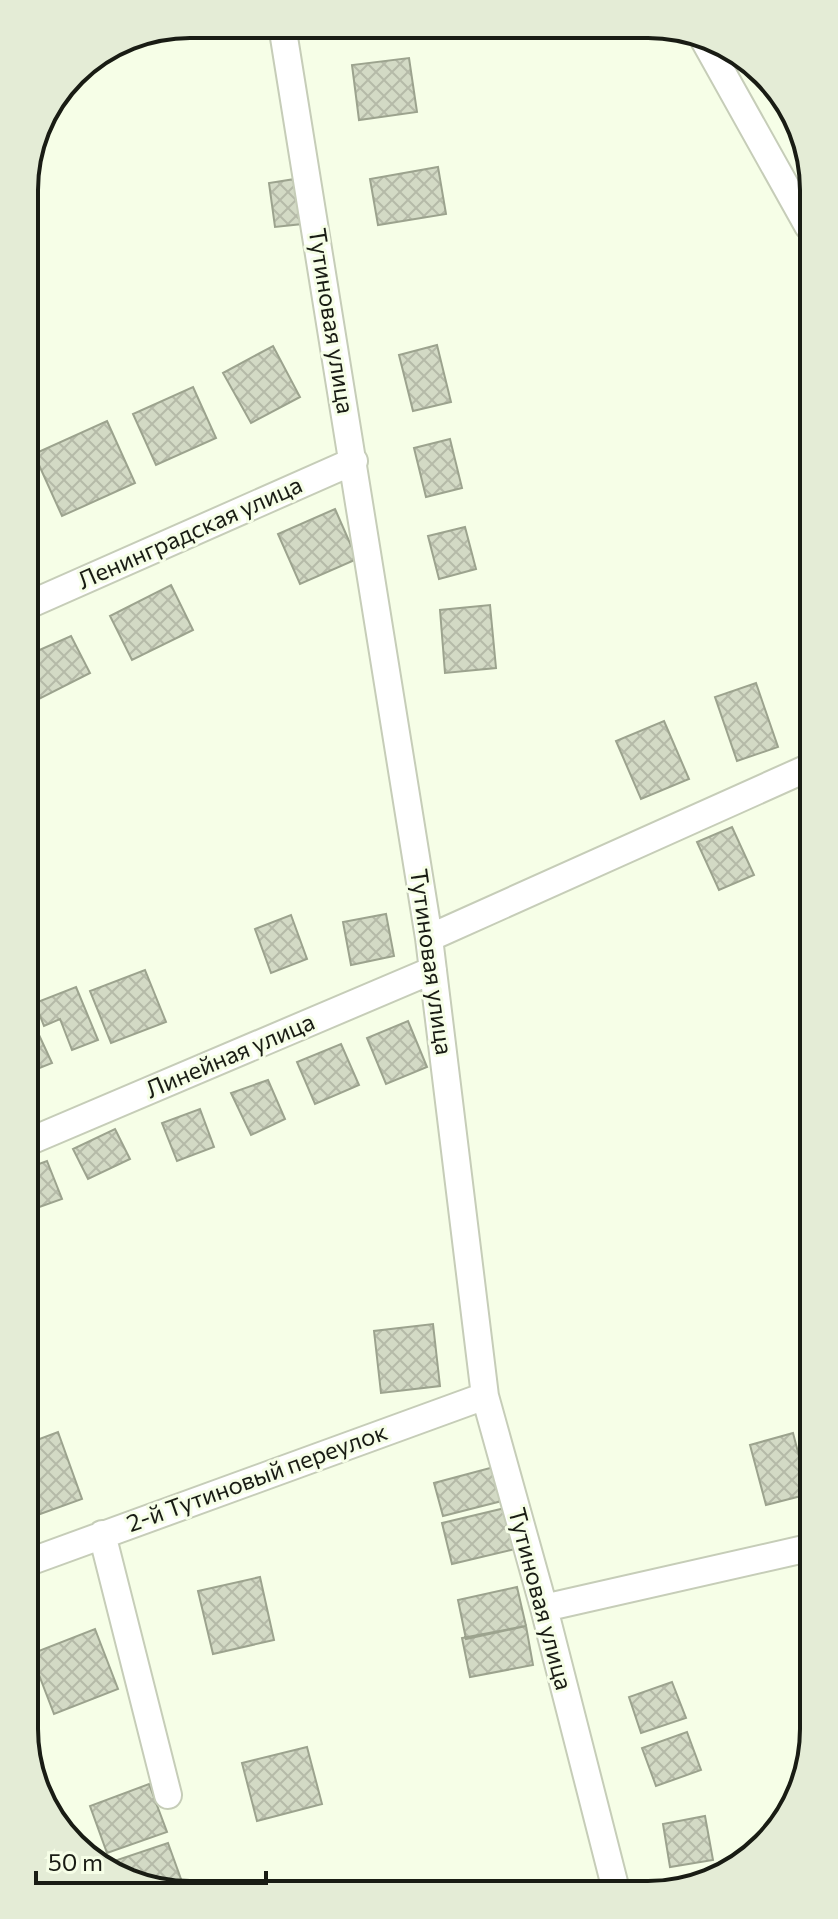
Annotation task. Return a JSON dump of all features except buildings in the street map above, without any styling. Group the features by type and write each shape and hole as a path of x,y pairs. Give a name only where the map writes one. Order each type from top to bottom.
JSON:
{"street":[{"name":"Тутиновая улица","path":"284,38 429,938 485,1396 544,1608 614,1881"},
{"path":"711,52 800,212"},
{"name":"Ленинградская улица","path":"38,601 354,461"},
{"path":"429,938 800,771"},
{"name":"Линейная улица","path":"38,1138 433,970"},
{"name":"2-й Тутиновый переулок","path":"38,1559 485,1396"},
{"path":"102,1534 168,1795"},
{"path":"544,1608 800,1550"}]}
